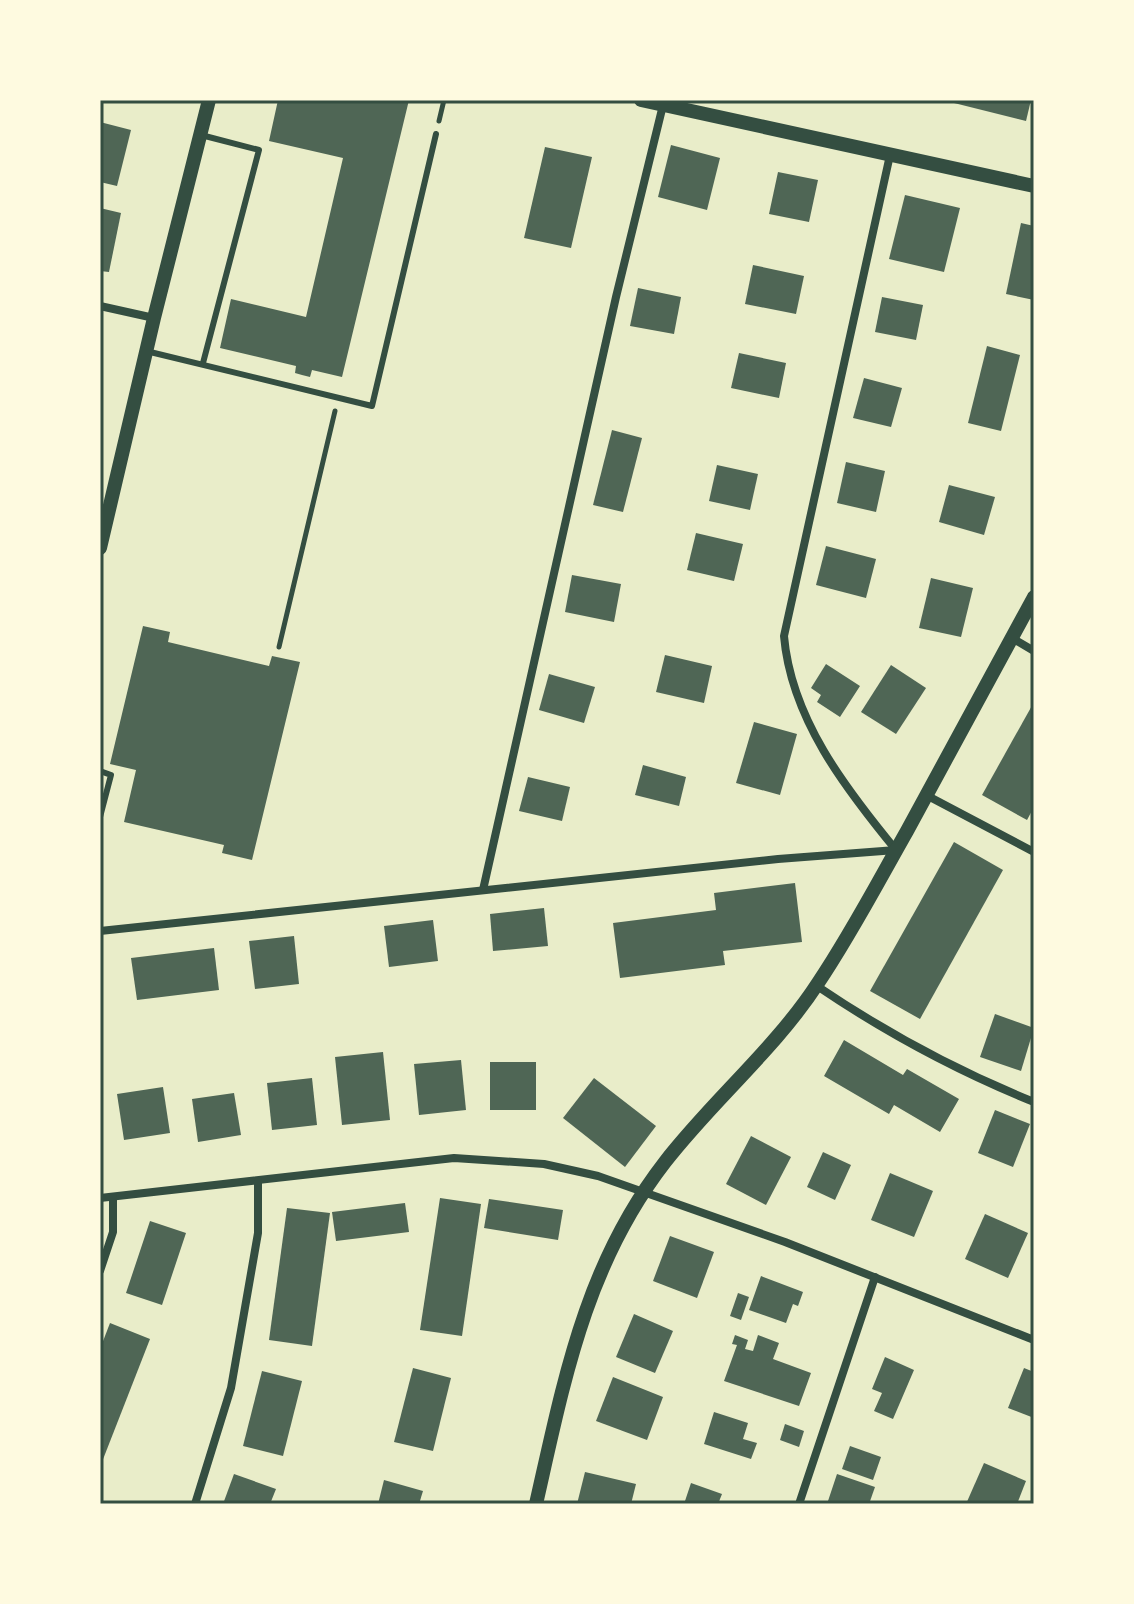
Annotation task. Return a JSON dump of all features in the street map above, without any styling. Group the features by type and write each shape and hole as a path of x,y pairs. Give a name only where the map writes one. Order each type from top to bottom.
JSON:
{"street":[{"path":"100,548 209,100"},
{"path":"641,100 1034,186"},
{"path":"483,890 612,312 664,103"},
{"path":"890,155 784,636 790,676 809,722 854,797 896,850"},
{"path":"100,306 154,318"},
{"path":"536,1504 568,1364 606,1256 643,1192 695,1126 817,986 896,850 1034,597"},
{"path":"1012,638 1034,651"},
{"path":"926,795 1034,852"},
{"path":"100,931 778,859 896,850"},
{"path":"817,986 896,1037 986,1083 1034,1102"},
{"path":"100,1198 405,1162 470,1159 544,1164 598,1176 785,1242 1034,1340"},
{"path":"195,1504 231,1388 258,1233 258,1181"},
{"path":"100,1271 113,1232 113,1197"},
{"path":"799,1504 875,1277"}],"lane":[{"path":"146,351 372,406 436,134"},
{"path":"201,135 259,150 203,363"},
{"path":"100,771 111,775 100,817"}],"path":[{"path":"279,647 338,397"}],"building":[{"path":"278,100 409,100 342,377 312,370 310,377 295,373 296,366 220,348 231,299 306,317 343,158 269,141"},
{"path":"942,100 1031,100 1026,121"},
{"path":"100,122 131,130 117,186 100,182"},
{"path":"671,145 720,158 707,210 658,197"},
{"path":"545,147 592,157 571,248 524,238"},
{"path":"778,172 818,180 809,222 769,214"},
{"path":"905,195 960,208 944,272 889,259"},
{"path":"100,208 121,213 109,272 100,271"},
{"path":"1021,223 1034,226 1034,300 1006,294"},
{"path":"753,265 804,276 796,314 745,304"},
{"path":"638,288 681,297 674,334 630,326"},
{"path":"882,297 923,305 916,340 875,332"},
{"path":"987,346 1020,355 1001,431 968,423"},
{"path":"739,353 786,363 779,398 731,388"},
{"path":"864,378 902,388 891,427 853,418"},
{"path":"612,430 642,438 623,512 593,505"},
{"path":"846,462 885,471 876,512 837,503"},
{"path":"717,465 758,474 750,510 709,501"},
{"path":"949,485 995,497 984,535 939,522"},
{"path":"696,533 743,544 734,581 687,570"},
{"path":"826,546 876,559 866,598 816,585"},
{"path":"572,575 621,584 614,622 565,612"},
{"path":"931,578 973,588 961,637 919,628"},
{"path":"143,626 170,632 168,642 269,666 272,656 300,662 252,860 222,853 224,845 124,822 136,770 110,764"},
{"path":"665,655 712,666 704,703 656,692"},
{"path":"826,664 860,686 840,717 817,702 821,695 811,688"},
{"path":"891,665 926,688 896,734 861,712"},
{"path":"549,674 595,687 584,723 539,710"},
{"path":"1034,702 1034,807 1027,820 982,795"},
{"path":"754,722 797,734 780,795 736,783"},
{"path":"643,765 686,777 679,806 635,795"},
{"path":"528,777 570,787 562,821 519,811"},
{"path":"954,842 1003,870 920,1019 870,991"},
{"path":"795,883 802,942 723,951 725,965 620,978 613,923 716,910 714,893"},
{"path":"544,908 548,946 493,951 490,914"},
{"path":"433,920 438,961 389,967 384,926"},
{"path":"294,936 299,984 255,989 249,941"},
{"path":"214,948 219,990 137,1000 131,958"},
{"path":"995,1014 1034,1028 1021,1071 980,1057"},
{"path":"844,1040 903,1075 907,1069 959,1099 940,1132 894,1105 889,1114 824,1076"},
{"path":"383,1052 390,1120 342,1125 335,1057"},
{"path":"461,1060 466,1110 419,1115 414,1064"},
{"path":"490,1062 536,1062 536,1110 490,1110"},
{"path":"312,1078 317,1125 272,1130 267,1083"},
{"path":"594,1078 656,1126 625,1167 563,1118"},
{"path":"163,1087 170,1133 124,1140 117,1094"},
{"path":"234,1093 241,1135 198,1142 192,1099"},
{"path":"995,1110 1030,1124 1013,1167 978,1153"},
{"path":"751,1136 791,1157 766,1205 726,1184"},
{"path":"823,1152 851,1165 835,1200 807,1187"},
{"path":"890,1173 933,1191 914,1237 871,1220"},
{"path":"440,1198 481,1204 462,1336 420,1330"},
{"path":"489,1199 563,1210 558,1240 484,1228"},
{"path":"405,1203 409,1232 336,1241 332,1212"},
{"path":"287,1208 330,1213 312,1346 269,1340"},
{"path":"985,1214 1028,1233 1008,1278 965,1259"},
{"path":"150,1221 186,1233 162,1305 126,1293"},
{"path":"670,1236 714,1252 697,1298 653,1281"},
{"path":"761,1276 803,1292 798,1306 793,1304 786,1323 749,1310"},
{"path":"738,1293 749,1297 741,1320 730,1316"},
{"path":"634,1314 673,1331 655,1373 616,1357"},
{"path":"110,1323 150,1339 100,1467 100,1349"},
{"path":"735,1335 748,1340 745,1349 753,1351 758,1335 779,1343 773,1359 811,1373 799,1406 724,1381 737,1345 732,1344"},
{"path":"885,1357 914,1370 893,1419 874,1411 882,1393 872,1389"},
{"path":"413,1368 451,1378 433,1451 394,1442"},
{"path":"1024,1368 1034,1372 1034,1418 1008,1408"},
{"path":"262,1371 302,1381 283,1456 243,1446"},
{"path":"613,1377 663,1397 647,1440 596,1421"},
{"path":"714,1412 748,1423 743,1439 757,1443 751,1459 704,1444"},
{"path":"785,1424 804,1431 799,1447 780,1440"},
{"path":"850,1446 881,1457 873,1480 842,1469"},
{"path":"984,1463 1026,1481 1017,1504 966,1504"},
{"path":"585,1472 636,1484 631,1504 577,1504"},
{"path":"234,1474 276,1489 270,1504 223,1504"},
{"path":"837,1474 875,1487 869,1504 827,1504"},
{"path":"384,1480 423,1491 419,1504 378,1504"},
{"path":"691,1483 722,1494 718,1504 684,1504"}]}
